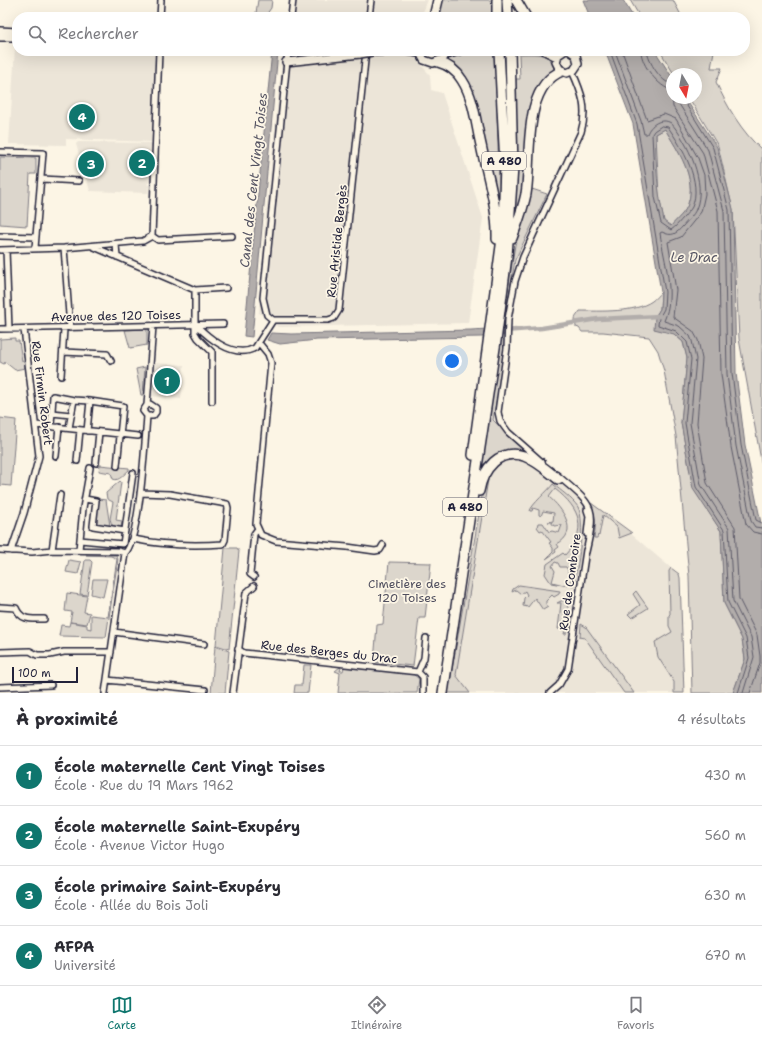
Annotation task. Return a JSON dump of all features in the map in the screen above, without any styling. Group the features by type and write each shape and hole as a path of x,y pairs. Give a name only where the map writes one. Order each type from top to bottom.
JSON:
{"highway":[{"path":"435,12 438,0"},
{"path":"496,0 497,12"},
{"path":"507,0 508,12"},
{"path":"516,0 523,12"},
{"name":"A 480","path":"499,56 505,188 503,231 498,270 499,325"},
{"name":"A 480","path":"438,693 492,341 499,325 507,256 513,167 510,56"},
{"path":"438,62 450,66 456,72 462,80 470,99 495,216 498,270"},
{"path":"507,256 511,250 526,194 532,121 535,107 549,80 554,75 562,71"},
{"name":"A 480","path":"443,693 465,549 492,341"},
{"path":"465,549 473,523 483,477 487,468 494,461 512,455 524,456 558,479"}],"main road":[{"path":"0,31 12,32"},
{"path":"0,37 12,37"},
{"path":"286,62 334,56"},
{"path":"423,56 428,62 438,62 444,56"},
{"path":"557,57 557,65 562,71 572,71 577,66 578,60 576,56"}],"street":[{"path":"160,12 161,0"},
{"path":"292,12 293,0"},
{"path":"370,12 371,0"},
{"path":"152,236 159,56"},
{"path":"196,325 208,337 220,345 230,349 252,350 259,343 273,320 264,310 263,298 287,56"},
{"name":"Rue Aristide Bergès","path":"273,320 328,320 334,318 339,310 366,56"},
{"path":"572,71 584,100 585,112 583,125 520,264 512,295 499,325 508,335 498,412 505,428 587,501 592,522 586,552"},
{"path":"0,152 43,153 35,248"},
{"path":"42,179 79,181"},
{"path":"0,236 36,237"},
{"path":"152,236 158,240 232,236"},
{"path":"9,329 3,250 64,248 143,242 152,236"},
{"path":"116,244 117,257"},
{"path":"91,246 195,290 226,288"},
{"path":"64,248 70,328"},
{"path":"195,290 195,333 212,352 212,401"},
{"name":"Avenue des 120 Toises","path":"0,329 49,327 64,329 223,324"},
{"path":"105,693 125,553 129,550 132,539 140,493 147,416 143,410 147,405 153,326"},
{"name":"Rue Firmin Robert","path":"12,551 38,467 40,451 24,329"},
{"path":"61,376 64,329"},
{"path":"259,343 268,354 272,363 256,524 257,530 261,535 276,540 375,551 380,550 384,545"},
{"path":"63,352 110,354 111,361"},
{"path":"51,426 53,396 122,406 117,466"},
{"path":"69,428 74,400"},
{"path":"88,431 90,401"},
{"path":"147,405 154,406 156,412 153,416 147,416"},
{"path":"52,413 71,415"},
{"path":"36,425 138,436"},
{"path":"56,456 59,427"},
{"path":"76,461 80,430"},
{"path":"96,463 99,432"},
{"name":"Rue de Comboire","path":"527,449 585,504 589,516 586,552 568,669 560,685 550,693"},
{"path":"82,552 80,540 90,468"},
{"path":"80,540 123,544 133,473"},
{"path":"132,539 149,542 186,544 223,544 225,540 228,508 227,504 170,494 140,493"},
{"path":"52,550 60,495"},
{"path":"85,499 96,501 93,526 125,531"},
{"path":"254,577 250,574 254,534 257,530"},
{"path":"0,550 32,552 52,550 82,552 118,551 125,553"},
{"path":"233,693 246,593 254,586"},
{"path":"0,607 16,608 19,616 23,618 44,619"},
{"path":"114,632 204,644"},
{"path":"423,693 423,677 418,672 424,658 426,638"},
{"name":"Rue des Berges du Drac","path":"238,649 244,652 291,659 418,672"},
{"path":"0,652 30,651 36,655 50,655 64,652 111,652"},
{"path":"107,680 189,691 204,690"},
{"path":"0,687 51,685"}],"shaded area":[{"path":"289,0 428,0 423,12 288,12"},
{"path":"14,56 155,56 154,142 66,139 66,145 9,144"},
{"path":"282,56 417,56 422,66 430,75 431,90 442,93 483,218 468,323 278,327 259,313 264,232"},
{"path":"78,142 152,143 151,181 147,184 149,185 148,193 90,191 76,144"},
{"path":"154,363 184,365 181,399 150,396"},
{"path":"522,458 538,466 610,516 671,568 674,693 453,693 488,479 494,468 499,464 508,460"}],"green space":[{"path":"258,0 272,0 271,8 268,12 256,12"},
{"path":"441,0 493,0 494,12 438,12"},
{"path":"630,0 673,0 679,12 637,12"},
{"path":"296,56 318,56 300,58"},
{"path":"448,56 495,56 500,209 496,210 481,130 475,109 459,73 448,60"},
{"path":"519,56 546,56 552,63 554,69 533,104 523,199 515,217 516,79 520,79"},
{"path":"663,56 713,56 711,68 722,68 716,82 730,110 741,127 762,150 762,466 739,339 733,210 718,146 693,104 702,104 702,68 670,68"},
{"path":"665,129 685,165 690,184 690,194 687,207 671,226 664,222 659,197 656,134"},
{"path":"0,157 36,158 36,174 30,174 27,226 0,224"},
{"path":"529,188 547,194 515,260 504,325 502,325 515,245"},
{"path":"661,292 660,309 655,317 683,342 687,358 681,423 693,488 721,531 724,603 742,639 745,659 733,693 692,693 689,576 676,436 664,371 658,351 649,337 603,332 582,332 576,327 575,318 580,311 607,311 636,308 652,301"},
{"path":"502,326 504,326 503,361 493,420 527,453 517,453 481,473"},
{"path":"147,329 147,345 130,348 125,330"},
{"path":"15,338 15,341 19,341 22,361 25,363 25,368 15,370 5,362 4,364 0,362 0,339"},
{"path":"145,367 143,395 141,395 136,369"},
{"path":"0,418 16,420 11,486 0,485"},
{"path":"100,465 129,468 129,470 119,479 115,480 113,479 111,473 99,471"},
{"path":"485,479 488,480 456,675 470,693 448,693"},
{"path":"120,481 116,520 122,521 121,528 112,525 110,519 113,502 107,499 106,493"},
{"path":"553,484 576,504 580,514 580,546 573,586 570,583 571,575 568,575 568,570 566,567 560,567 558,563 555,562 552,566 555,571 552,582 568,586 551,583 545,574 547,564 563,553 565,555 577,537 579,528 576,512 571,504 555,489 549,497 559,507 568,527 564,539 557,544 559,547 555,550 556,552 546,559 553,552 553,548 549,543 551,542 542,530 540,531 537,527 538,523 543,523 549,532 552,531 559,533 562,525 554,526 551,522 548,522 553,521 554,513 543,511 541,516 539,515 539,510 533,508 532,511 530,511 533,505"},
{"path":"98,499 106,500 110,526 96,524 95,522"},
{"path":"591,503 632,533 619,538 617,527 603,515 599,536 598,535 597,538 594,538 595,520 594,512 590,504"},
{"path":"225,548 237,548 239,551 229,649 216,645"},
{"path":"86,555 116,555 118,559 106,637 59,636 61,625 69,626 70,622 87,625 87,628 91,629 91,615 108,617 117,559 111,556"},
{"path":"69,560 81,562 78,574 66,572"},
{"path":"85,560 90,560 92,562 87,595 80,594"},
{"name":"Cimetière des 120 Toises","path":"389,562 431,563 425,618 419,618 413,666 374,662 377,625 383,624"},
{"path":"671,568 679,574 680,578 684,693 674,693 674,682 658,657 655,642 672,632 669,626 669,571"},
{"path":"93,579 107,579 103,597 91,594"},
{"path":"519,585 560,591 559,594 554,597 552,595 546,601 548,607 543,610 535,598 528,607 523,606 524,598 527,595 525,591 521,594 516,590 512,592 513,589"},
{"path":"636,591 648,608 632,618 628,614 640,605 633,594"},
{"path":"67,593 87,596 84,612 90,613 87,624 70,622 72,612 65,611"},
{"path":"563,600 568,607 565,618 568,619 566,634 564,634 565,630 558,629 561,603 557,603"},
{"path":"581,624 586,627 634,693 624,693 585,638 580,637"},
{"path":"215,646 229,651 225,693 211,693"},
{"path":"304,665 311,665 308,693 294,693 295,685 302,685"},
{"path":"340,667 340,671 343,671 344,667 413,674 419,679 417,693 338,693 340,673 335,671"}],"water":[{"path":"583,0 623,0 630,12 588,12"},
{"path":"272,56 278,56 252,337 244,336"},
{"name":"Le Drac","path":"607,56 658,56 666,68 666,104 689,104 717,147 733,209 736,373 745,445 762,528 762,693 733,693 745,659 742,639 724,603 721,531 693,489 681,423 687,358 683,342 674,334 654,329 655,317 660,309 661,292 633,124","holes":["665,129 685,165 690,184 688,204 683,213 671,226 664,221 660,200 657,178 656,134"]},
{"path":"504,328 505,335 481,337 317,340 280,344 267,340 271,333 291,334"}],"waterway":[{"path":"504,331 542,328 598,319 660,316"}],"place":[{"name":"AFPA","path":"82,117"},
{"name":"École maternelle Saint-Exupéry","path":"142,163"},
{"name":"École primaire Saint-Exupéry","path":"91,164"},
{"name":"École maternelle Cent Vingt Toises","path":"167,381"}],"water label":[{"name":"Canal des Cent Vingt Toises","path":"253,180"}]}
